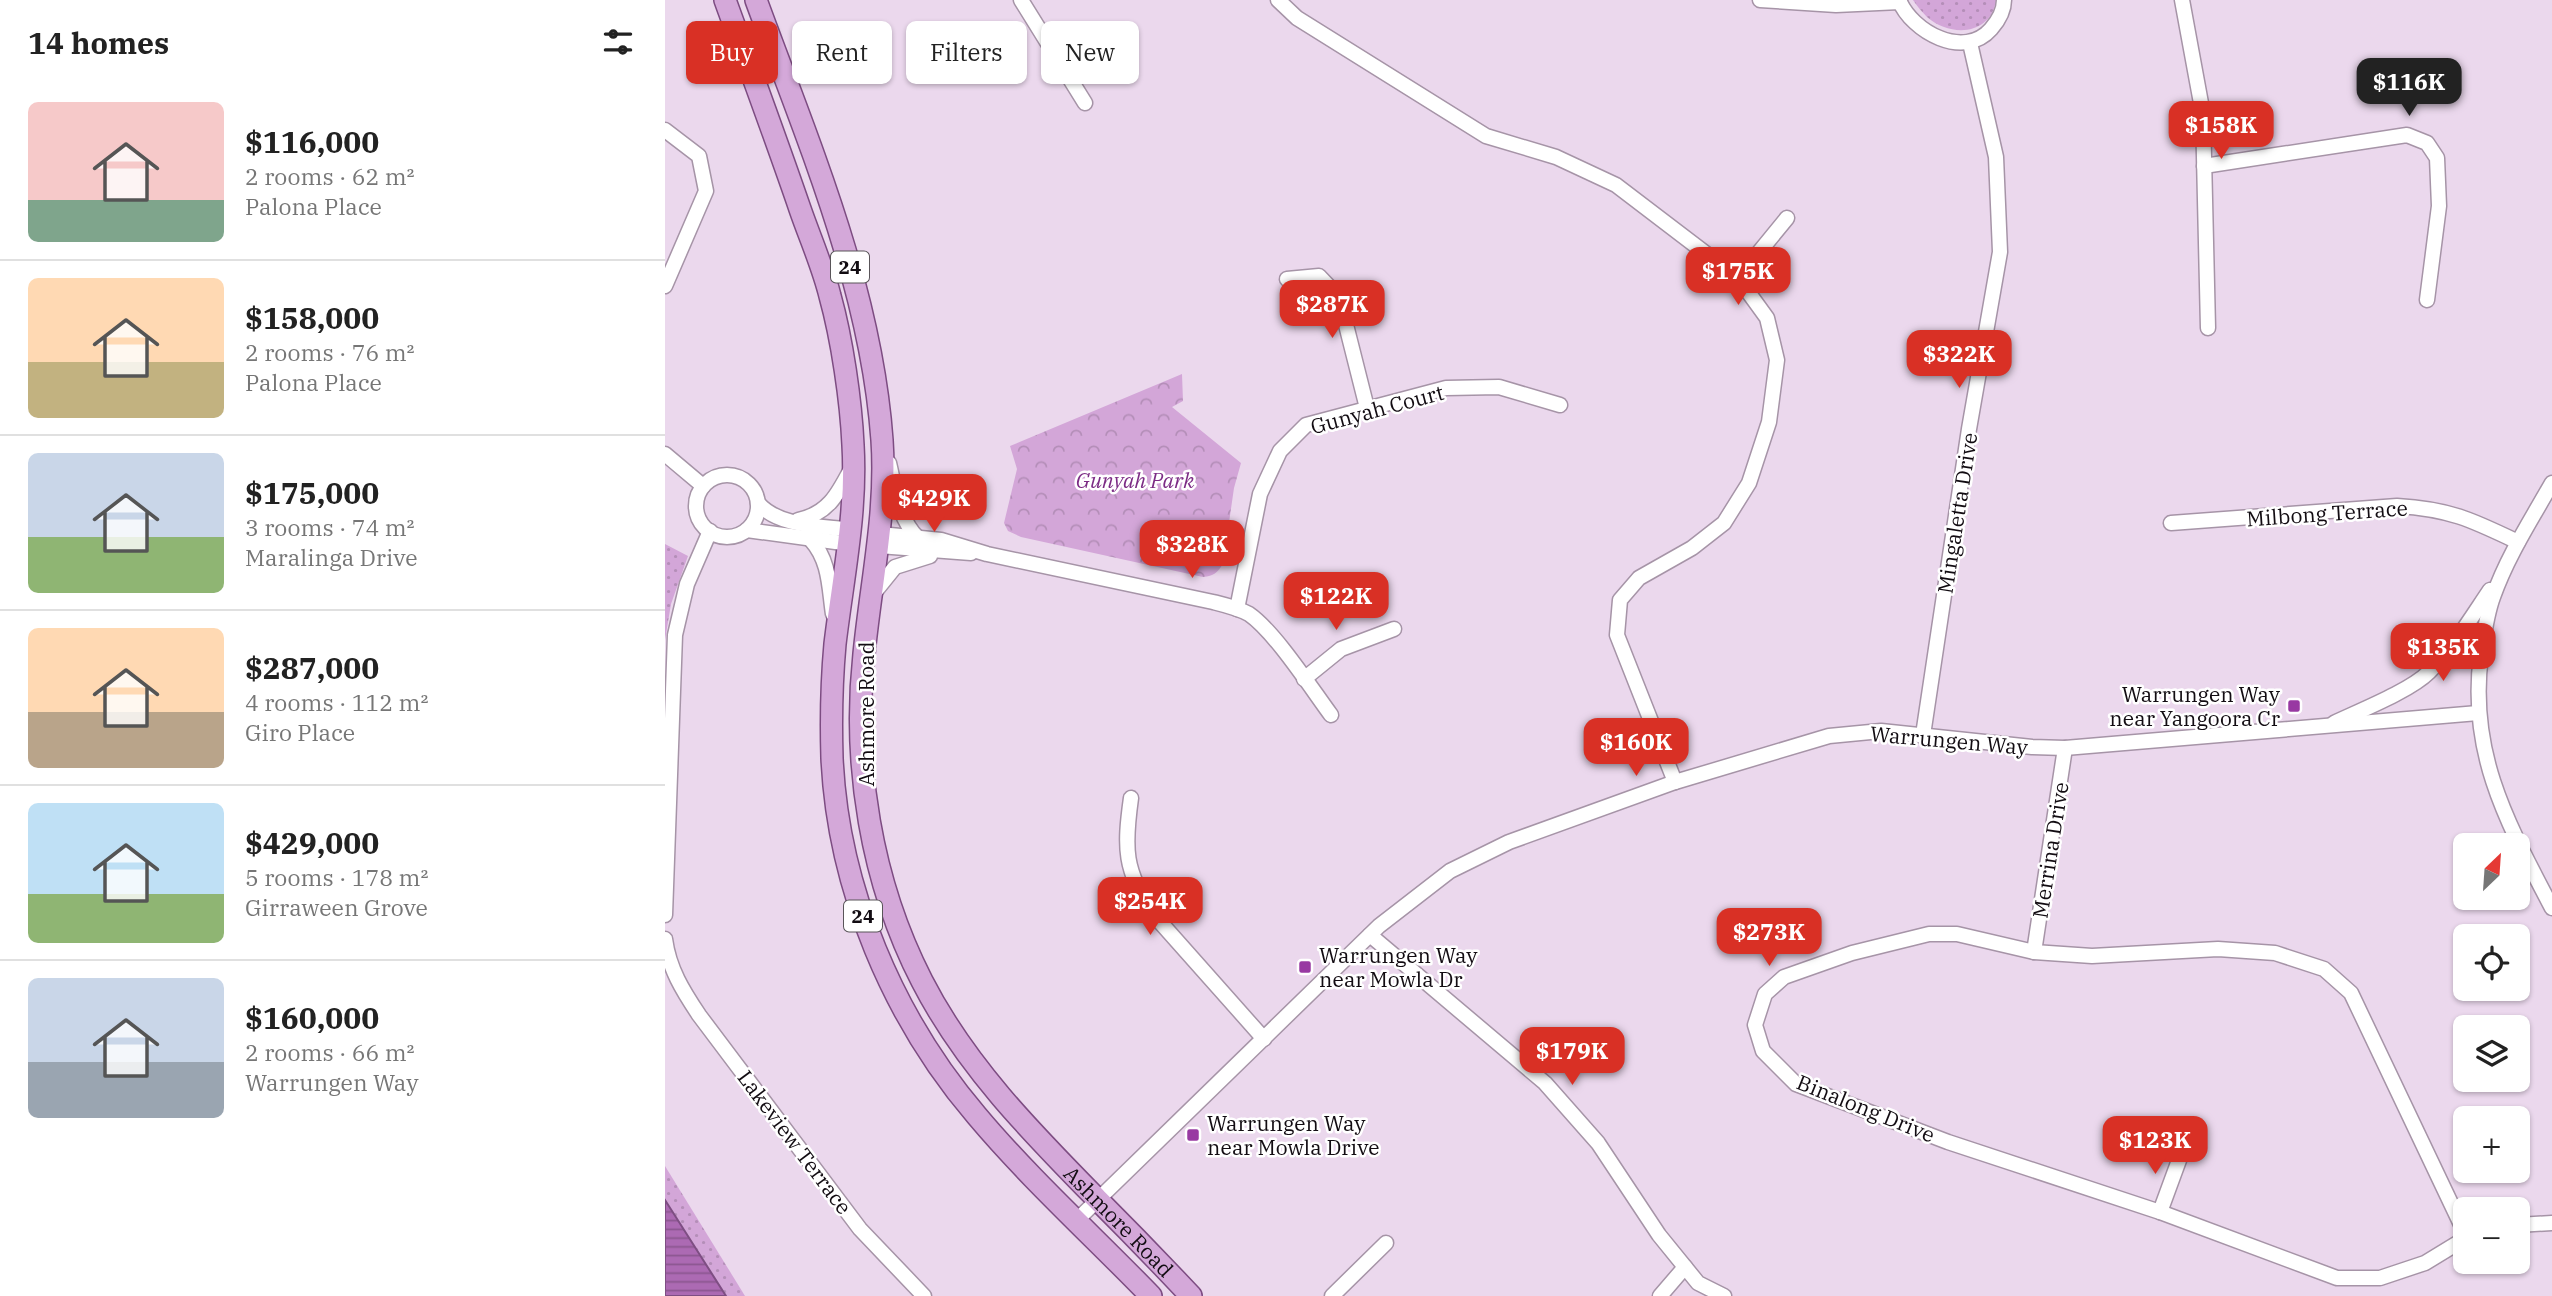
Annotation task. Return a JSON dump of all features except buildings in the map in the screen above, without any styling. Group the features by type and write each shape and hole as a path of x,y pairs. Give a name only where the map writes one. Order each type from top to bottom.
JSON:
{"main road":[{"name":"Ashmore Road","path":"725,0 831,297 843,368 853,444 851,537 836,640 832,758 842,835 861,911 895,995 935,1062 976,1115 1151,1296"},
{"name":"Ashmore Road","path":"756,0 807,138 856,285 872,360 882,438 883,477 879,540 863,655 862,725 864,785 870,827 888,899 921,981 958,1041 992,1087 1031,1133 1191,1296"},
{"path":"851,537 879,540"}],"street":[{"path":"1021,0 1085,103"},
{"path":"1278,0 1297,18 1486,136 1556,157 1616,185 1738,278 1767,318 1777,360 1769,422 1749,483 1724,523 1692,548 1639,578 1619,600 1617,635 1675,782"},
{"path":"1760,0 1836,5 1900,1 1909,18 1937,38 1970,43 1985,37 1997,23 2004,0"},
{"path":"2182,0 2203,114 2207,328"},
{"name":"Mingaletta Drive","path":"1923,736 1969,429 2000,252 1996,157 1970,43"},
{"path":"665,130 699,156 706,191 665,286"},
{"path":"2204,166 2407,135 2427,143 2437,158 2439,206 2427,300"},
{"path":"1738,278 1787,218"},
{"path":"1287,279 1319,276 1339,298 1367,408"},
{"name":"Gunyah Court","path":"1237,609 1261,494 1280,451 1306,425 1446,388 1499,387 1560,405"},
{"path":"882,438 900,508 910,529 918,538"},
{"path":"665,454 703,486"},
{"path":"793,521 814,515 829,506 853,466"},
{"path":"747,530 757,515 758,503 749,483 734,475 717,476 703,486 697,497 696,510 700,522 720,536 731,537 747,530 811,540 851,537"},
{"path":"2552,483 2505,568 2488,612 2479,674 2478,713 2488,769 2502,807 2552,908"},
{"path":"758,503 774,516 851,537"},
{"name":"Milbong Terrace","path":"2171,523 2397,506 2420,507 2464,516 2518,542"},
{"path":"665,915 667,754 674,642 687,584 710,531"},
{"path":"879,540 918,538 953,542 987,554 1237,609 1249,614 1262,626 1331,715"},
{"path":"811,540 825,565 836,640"},
{"path":"879,540 956,553 987,554"},
{"path":"872,595 888,573 898,565 918,558 956,553"},
{"path":"2323,727 2380,702 2427,674 2458,637 2505,568"},
{"path":"1304,679 1341,649 1394,629"},
{"name":"Warrungen Way","path":"1077,1220 1370,935 1450,871 1509,842 1675,782 1829,736 1881,731 2065,748 2478,713"},
{"name":"Merrina Drive","path":"2035,952 2065,748"},
{"path":"1131,798 1126,850 1138,892 1153,914 1264,1040"},
{"name":"Binalong Drive","path":"2453,1209 2351,993 2324,969 2275,953 2218,949 2092,956 2035,952 1957,934 1929,934 1852,953 1784,977 1765,994 1755,1025 1763,1051 1796,1084 1948,1142 2160,1212 2337,1278 2380,1278 2425,1263 2453,1245"},
{"path":"1370,935 1545,1083 1598,1143 1660,1235 1698,1283 1724,1296"},
{"name":"Lakeview Terrace","path":"665,939 671,982 699,1015 854,1222 924,1296"},
{"path":"2160,1212 2182,1152"},
{"path":"2530,1225 2552,1223"},
{"path":"1332,1296 1385,1243"},
{"path":"1660,1296 1685,1267"}],"green space":[{"path":"1913,0 1996,0 1993,12 1986,20 1969,30 1958,30 1937,24 1927,17"},
{"name":"Gunyah Park","path":"1182,374 1183,401 1172,407 1241,463 1234,488 1223,564 1217,572 1203,577 1021,537 1008,531 1004,523 1017,469 1010,446"},
{"path":"665,544 688,556 671,604 665,640"},
{"path":"665,1166 745,1296 665,1296"}],"shaded area":[{"path":"665,1200 726,1296 665,1296"}],"place":[{"name":"Warrungen Way near Yangoora Cr","path":"2294,706"},
{"name":"Warrungen Way near Mowla Dr","path":"1305,967"},
{"name":"Warrungen Way near Mowla Drive","path":"1193,1135"}]}
